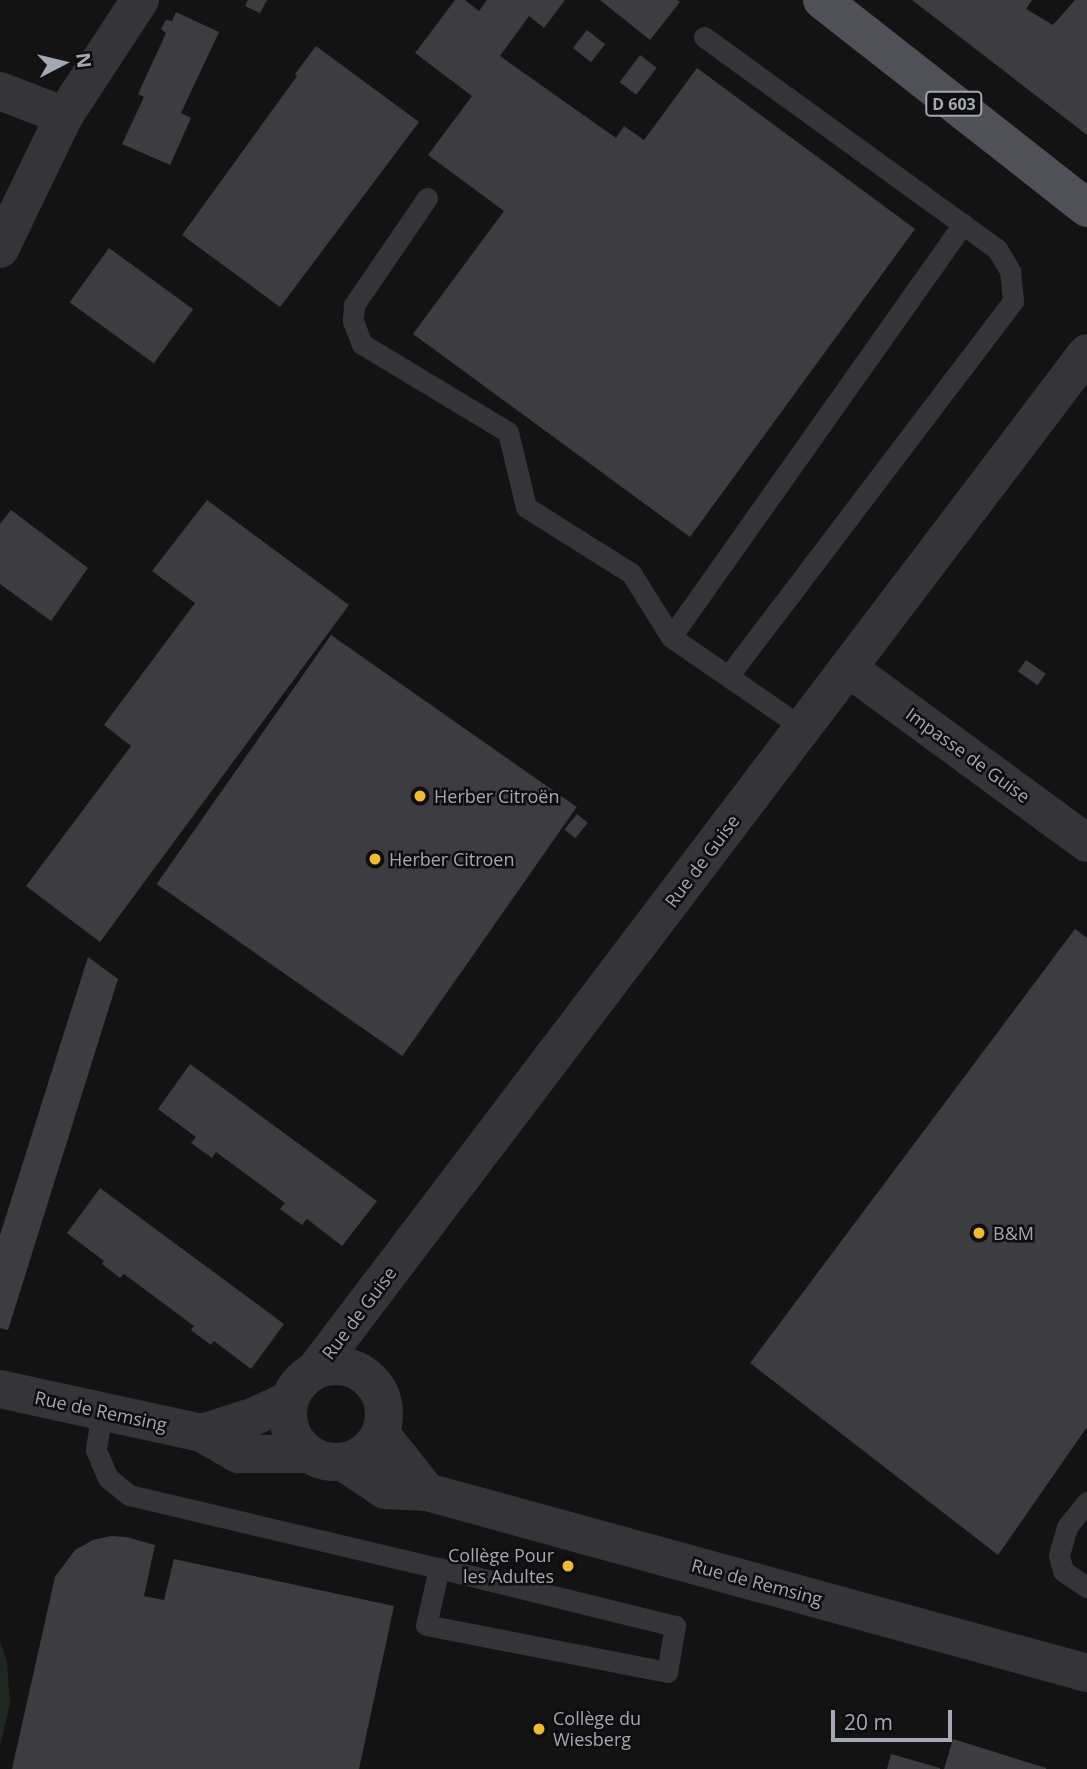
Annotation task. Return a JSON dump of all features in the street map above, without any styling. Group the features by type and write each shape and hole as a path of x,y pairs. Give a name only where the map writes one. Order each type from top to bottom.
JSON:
{"main road":[{"name":"D 603","path":"822,0 1087,208"}],"street":[{"path":"0,249 64,116 140,0"},
{"path":"0,91 64,116"},
{"name":"Rue de Guise","path":"316,1370 1087,353"},
{"name":"Impasse de Guise","path":"848,668 1087,843"},
{"path":"338,1366 355,1369 373,1383 383,1401 381,1434 359,1457 326,1458 297,1444 289,1429 289,1401 302,1379 316,1370 338,1366"},
{"name":"Rue de Remsing","path":"0,1389 202,1433 238,1454 326,1458 385,1490 426,1492 1087,1673"},
{"name":"Rue de Remsing","path":"202,1433 256,1416 289,1401"},
{"path":"381,1434 426,1492"}],"lane":[{"path":"704,37 997,249 1010,271 1013,302 728,676"},
{"path":"427,198 354,305 353,321 362,344 508,432 526,507 631,573 671,637 803,728"},
{"path":"671,637 963,224"},
{"path":"102,1411 96,1450 108,1478 129,1495 439,1568 675,1626 667,1672 426,1625 439,1568"},
{"path":"1087,1502 1067,1527 1059,1555 1063,1571 1087,1587"}],"shaded area":[{"path":"0,1642 7,1662 10,1704 0,1746"}],"building":[{"path":"248,0 267,0 260,13 245,6"},
{"path":"455,0 465,0 479,11 487,0 565,0 544,28 529,16 500,56 616,138 624,126 644,140 697,68 915,229 690,537 413,334 504,211 428,155 472,96 415,53"},
{"path":"600,0 677,0 680,2 650,40"},
{"path":"912,0 1032,0 1026,9 1053,25 1075,0 1087,0 1087,135"},
{"path":"176,12 219,32 181,113 191,118 170,165 122,144 144,97 138,94 166,33 161,29 166,20 172,21"},
{"path":"587,30 605,44 591,62 573,48"},
{"path":"316,46 419,122 280,307 182,235"},
{"path":"640,55 657,68 636,95 620,82"},
{"path":"109,248 193,309 154,363 70,302"},
{"path":"207,500 349,605 100,942 26,886 131,746 104,725 195,603 152,571"},
{"path":"11,510 88,568 51,621 0,584 0,524"},
{"path":"331,635 577,807 402,1056 157,884"},
{"path":"1026,660 1046,674 1038,685 1018,671"},
{"path":"577,814 588,823 575,838 564,830"},
{"path":"1075,929 1087,938 1087,1427 998,1555 750,1363"},
{"path":"88,957 118,979 8,1330 0,1328 0,1235"},
{"path":"190,1064 377,1201 342,1246 307,1219 302,1225 280,1209 285,1203 216,1152 212,1158 191,1143 196,1137 158,1109"},
{"path":"100,1188 284,1324 251,1369 214,1341 211,1345 191,1330 194,1326 124,1274 120,1278 102,1264 104,1261 67,1233"},
{"path":"111,1536 155,1545 144,1596 164,1600 174,1559 394,1606 359,1769 12,1769 55,1577 75,1550 93,1540"},
{"path":"953,1739 1046,1768 1046,1769 944,1769"},
{"path":"891,1754 940,1768 940,1769 887,1769"}],"place":[{"name":"Herber Citroën","path":"420,796"},
{"name":"Herber Citroen","path":"375,859"},
{"name":"B&M","path":"979,1233"},
{"name":"Collège Pour les Adultes","path":"568,1566"},
{"name":"Collège du Wiesberg","path":"539,1729"}]}
